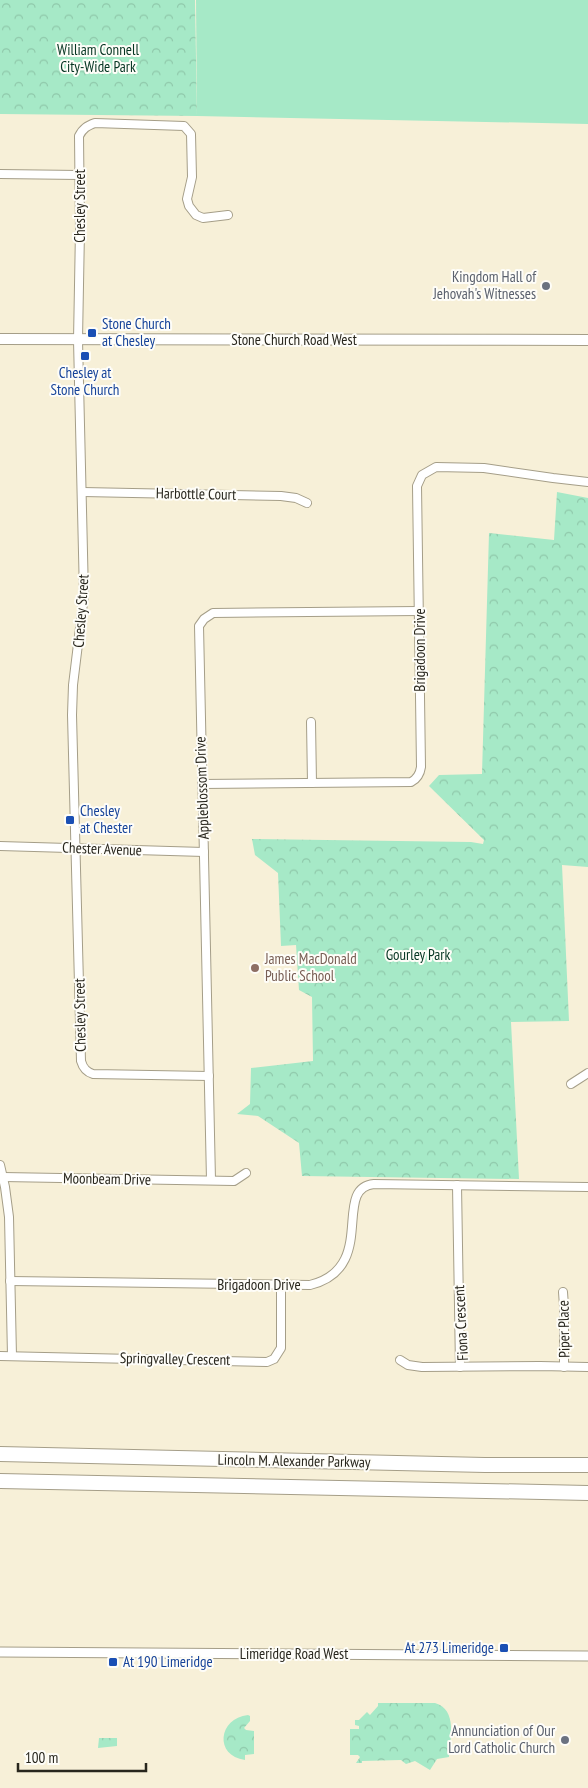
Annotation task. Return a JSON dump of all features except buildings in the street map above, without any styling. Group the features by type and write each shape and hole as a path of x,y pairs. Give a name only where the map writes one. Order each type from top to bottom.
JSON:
{"highway":[{"name":"Lincoln M. Alexander Parkway","path":"0,1454 485,1465 588,1465"},
{"name":"Lincoln M. Alexander Parkway","path":"0,1481 588,1494"}],"main road":[{"name":"Stone Church Road West","path":"0,339 588,340"}],"street":[{"name":"Chesley Street","path":"209,1076 93,1074 83,1068 81,1062 72,715 73,685 84,595 78,340 79,136 85,126 95,123 184,126 191,134 192,175 187,198 189,206 196,215 203,218 228,215"},
{"path":"0,174 80,175"},
{"name":"Brigadoon Drive","path":"202,784 411,782 418,776 421,767 417,486 422,475 436,467 468,466 588,482"},
{"name":"Harbottle Court","path":"83,492 281,496 296,498 307,504"},
{"name":"Appleblossom Drive","path":"211,1180 199,626 210,614 218,613 419,611"},
{"path":"311,722 312,783"},
{"name":"Chester Avenue","path":"0,846 204,852"},
{"path":"571,1084 588,1073"},
{"path":"0,1165 9,1217 12,1356"},
{"name":"Moonbeam Drive","path":"3,1177 234,1181 246,1173"},
{"name":"Brigadoon Drive","path":"10,1281 300,1286 315,1284 332,1275 341,1266 347,1255 351,1244 355,1196 363,1186 374,1184 588,1187"},
{"name":"Fiona Crescent","path":"457,1185 460,1367 588,1368"},
{"name":"Springvalley Crescent","path":"0,1356 267,1362 274,1359 281,1348 281,1285"},
{"name":"Piper Place","path":"563,1292 564,1367"},
{"path":"400,1360 408,1365 418,1367 460,1367"},
{"name":"Limeridge Road West","path":"0,1652 588,1656"}],"green space":[{"name":"William Connell City-Wide Park","path":"0,0 195,0 197,116 0,114"},
{"path":"196,0 588,0 588,124 197,116"},
{"name":"Gourley Park","path":"557,492 588,498 588,867 562,865 569,1021 511,1022 519,1179 302,1176 299,1143 258,1116 237,1114 250,1104 251,1068 313,1061 312,997 299,990 296,945 281,946 278,873 255,855 252,839 471,842 483,844 484,840 429,786 439,775 482,774 489,533 554,540"},
{"path":"378,1703 435,1703 442,1707 450,1718 449,1757 437,1759 430,1770 415,1761 406,1764 401,1760 362,1761 362,1763 356,1763 360,1757 358,1755 350,1755 350,1729 359,1729 359,1726 355,1725 355,1720 359,1720 367,1712 370,1715 378,1706"},
{"path":"250,1716 250,1721 244,1728 254,1731 254,1754 245,1755 245,1760 235,1757 228,1752 224,1745 224,1737 231,1723 238,1718"},
{"path":"99,1738 117,1738 117,1746 98,1748"}],"place":[{"name":"Kingdom Hall of Jehovah's Witnesses","path":"546,286"},
{"name":"Stone Church at Chesley","path":"92,333"},
{"name":"Chesley at Stone Church","path":"85,356"},
{"name":"Chesley at Chester","path":"70,820"},
{"name":"James MacDonald Public School","path":"255,968"},
{"name":"At 273 Limeridge","path":"504,1648"},
{"name":"At 190 Limeridge","path":"113,1662"},
{"name":"Annunciation of Our Lord Catholic Church","path":"565,1740"}]}
